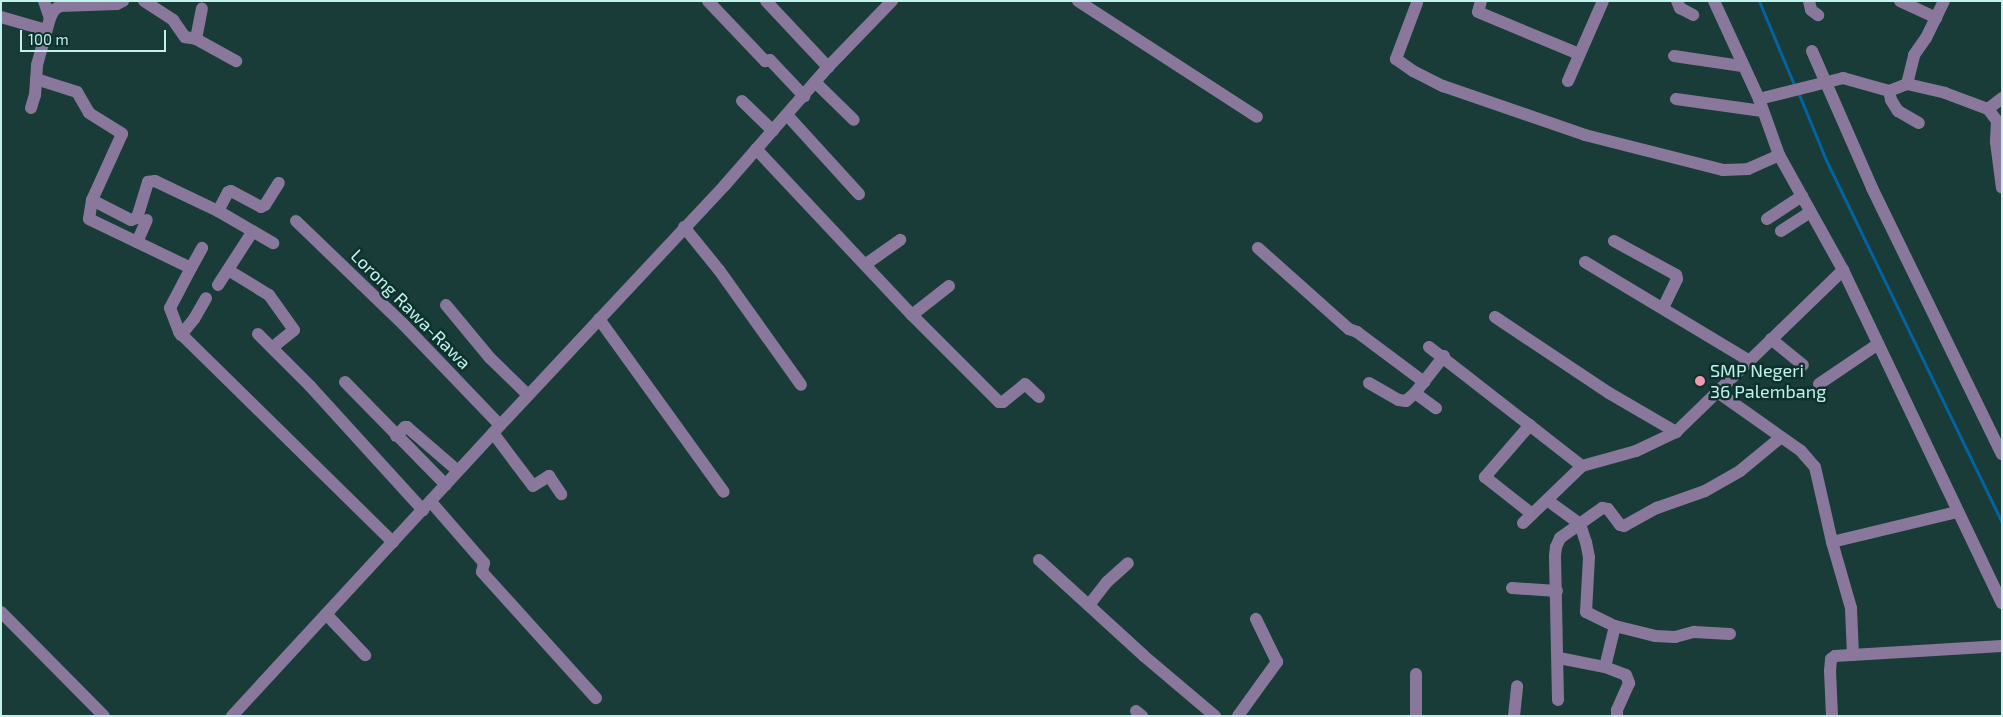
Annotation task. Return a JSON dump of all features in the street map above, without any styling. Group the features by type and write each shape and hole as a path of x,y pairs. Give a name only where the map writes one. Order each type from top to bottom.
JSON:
{"street":[{"path":"44,1 50,18"},
{"path":"31,108 46,30 50,18 60,6 117,4 123,1"},
{"path":"144,1 173,20 185,37 196,39 236,61"},
{"path":"708,1 765,61 770,60 804,96"},
{"path":"1078,1 1257,117"},
{"path":"1481,1 1478,12 1579,54"},
{"path":"1568,80 1603,1"},
{"path":"1677,1 1680,8 1693,15"},
{"path":"1714,1 1761,105 1779,155 1843,270 2002,603"},
{"path":"1809,1 1811,10 1818,15"},
{"path":"1900,1 1936,18"},
{"path":"1907,84 1914,55 1944,1"},
{"path":"772,3 828,67"},
{"path":"1417,3 1396,58 1397,61 1444,86 1585,134 1731,171 1748,169 1779,155"},
{"path":"232,716 496,429 725,185 828,67 888,6"},
{"path":"196,39 202,9"},
{"path":"1,17 46,30"},
{"path":"1812,51 1822,82 2002,454"},
{"path":"1674,56 1742,66"},
{"path":"1676,99 1761,105 1782,94 1843,78 1889,91 1907,84 1946,92 1988,109 1997,120 1996,142 2002,188"},
{"path":"36,80 77,92 89,113 122,134 92,200 89,220 191,268"},
{"path":"815,82 854,120"},
{"path":"1889,91 1891,100 1898,110 1919,123"},
{"path":"1988,109 2001,96"},
{"path":"742,101 773,131"},
{"path":"786,115 860,194"},
{"path":"756,149 912,315 999,402 1003,402 1025,384 1039,397"},
{"path":"92,200 131,220 137,218 148,182 155,181 218,211 273,243"},
{"path":"218,211 228,192 231,191 261,207 265,206 279,184"},
{"path":"1767,219 1802,196"},
{"path":"1781,231 1810,212"},
{"path":"136,242 147,220"},
{"name":"Lorong Rawa-Rawa","path":"296,221 403,324 496,429 533,486 549,476 561,494"},
{"path":"684,227 719,270 801,385"},
{"path":"218,285 253,231"},
{"path":"866,264 900,240"},
{"path":"1614,241 1676,275 1678,278 1663,308"},
{"path":"202,248 170,308 172,319 181,335 393,542"},
{"path":"1258,248 1350,329 1357,332 1424,382"},
{"path":"1585,262 1748,360"},
{"path":"228,270 269,295 294,330 272,348"},
{"path":"1530,425 1485,477 1528,519 1582,466 1636,451 1676,432 1716,391 1843,270"},
{"path":"912,315 949,286"},
{"path":"181,335 194,320 206,298"},
{"path":"446,305 490,358 528,395"},
{"path":"1496,317 1609,393 1676,432"},
{"path":"600,319 724,492"},
{"path":"258,334 484,564 482,572 596,698"},
{"path":"1771,339 1803,365"},
{"path":"1819,384 1878,344"},
{"path":"1430,347 1444,356 1582,466"},
{"path":"1369,383 1403,401 1416,393 1444,356"},
{"path":"345,382 446,485"},
{"path":"1716,391 1801,451 1814,467 1832,542 1851,608 1853,654"},
{"path":"1416,393 1436,408"},
{"path":"396,436 407,427 458,471"},
{"path":"1558,700 1559,658 1555,556 1558,541 1580,524 1606,508 1620,525 1628,525 1657,508 1685,500 1715,487 1740,471 1780,438"},
{"path":"1547,500 1580,524 1589,557 1586,612 1615,626 1656,636 1674,637 1694,632 1730,634"},
{"path":"1832,542 1957,512"},
{"path":"1039,560 1144,656 1215,716"},
{"path":"1089,605 1107,582 1128,563"},
{"path":"1512,588 1557,591"},
{"path":"1,612 104,716"},
{"path":"326,614 365,655"},
{"path":"1238,716 1278,662 1256,619"},
{"path":"1605,667 1615,626"},
{"path":"1832,716 1831,659 1835,656 2002,646"},
{"path":"1559,658 1605,667 1626,675 1629,680 1617,710 1617,716"},
{"path":"1416,674 1416,716"},
{"path":"1514,716 1517,686"}],"waterway":[{"path":"1759,1 1795,87"},
{"path":"1798,92 1826,160 2002,523"}],"place":[{"name":"SMP Negeri 36 Palembang","path":"1700,381"}]}
